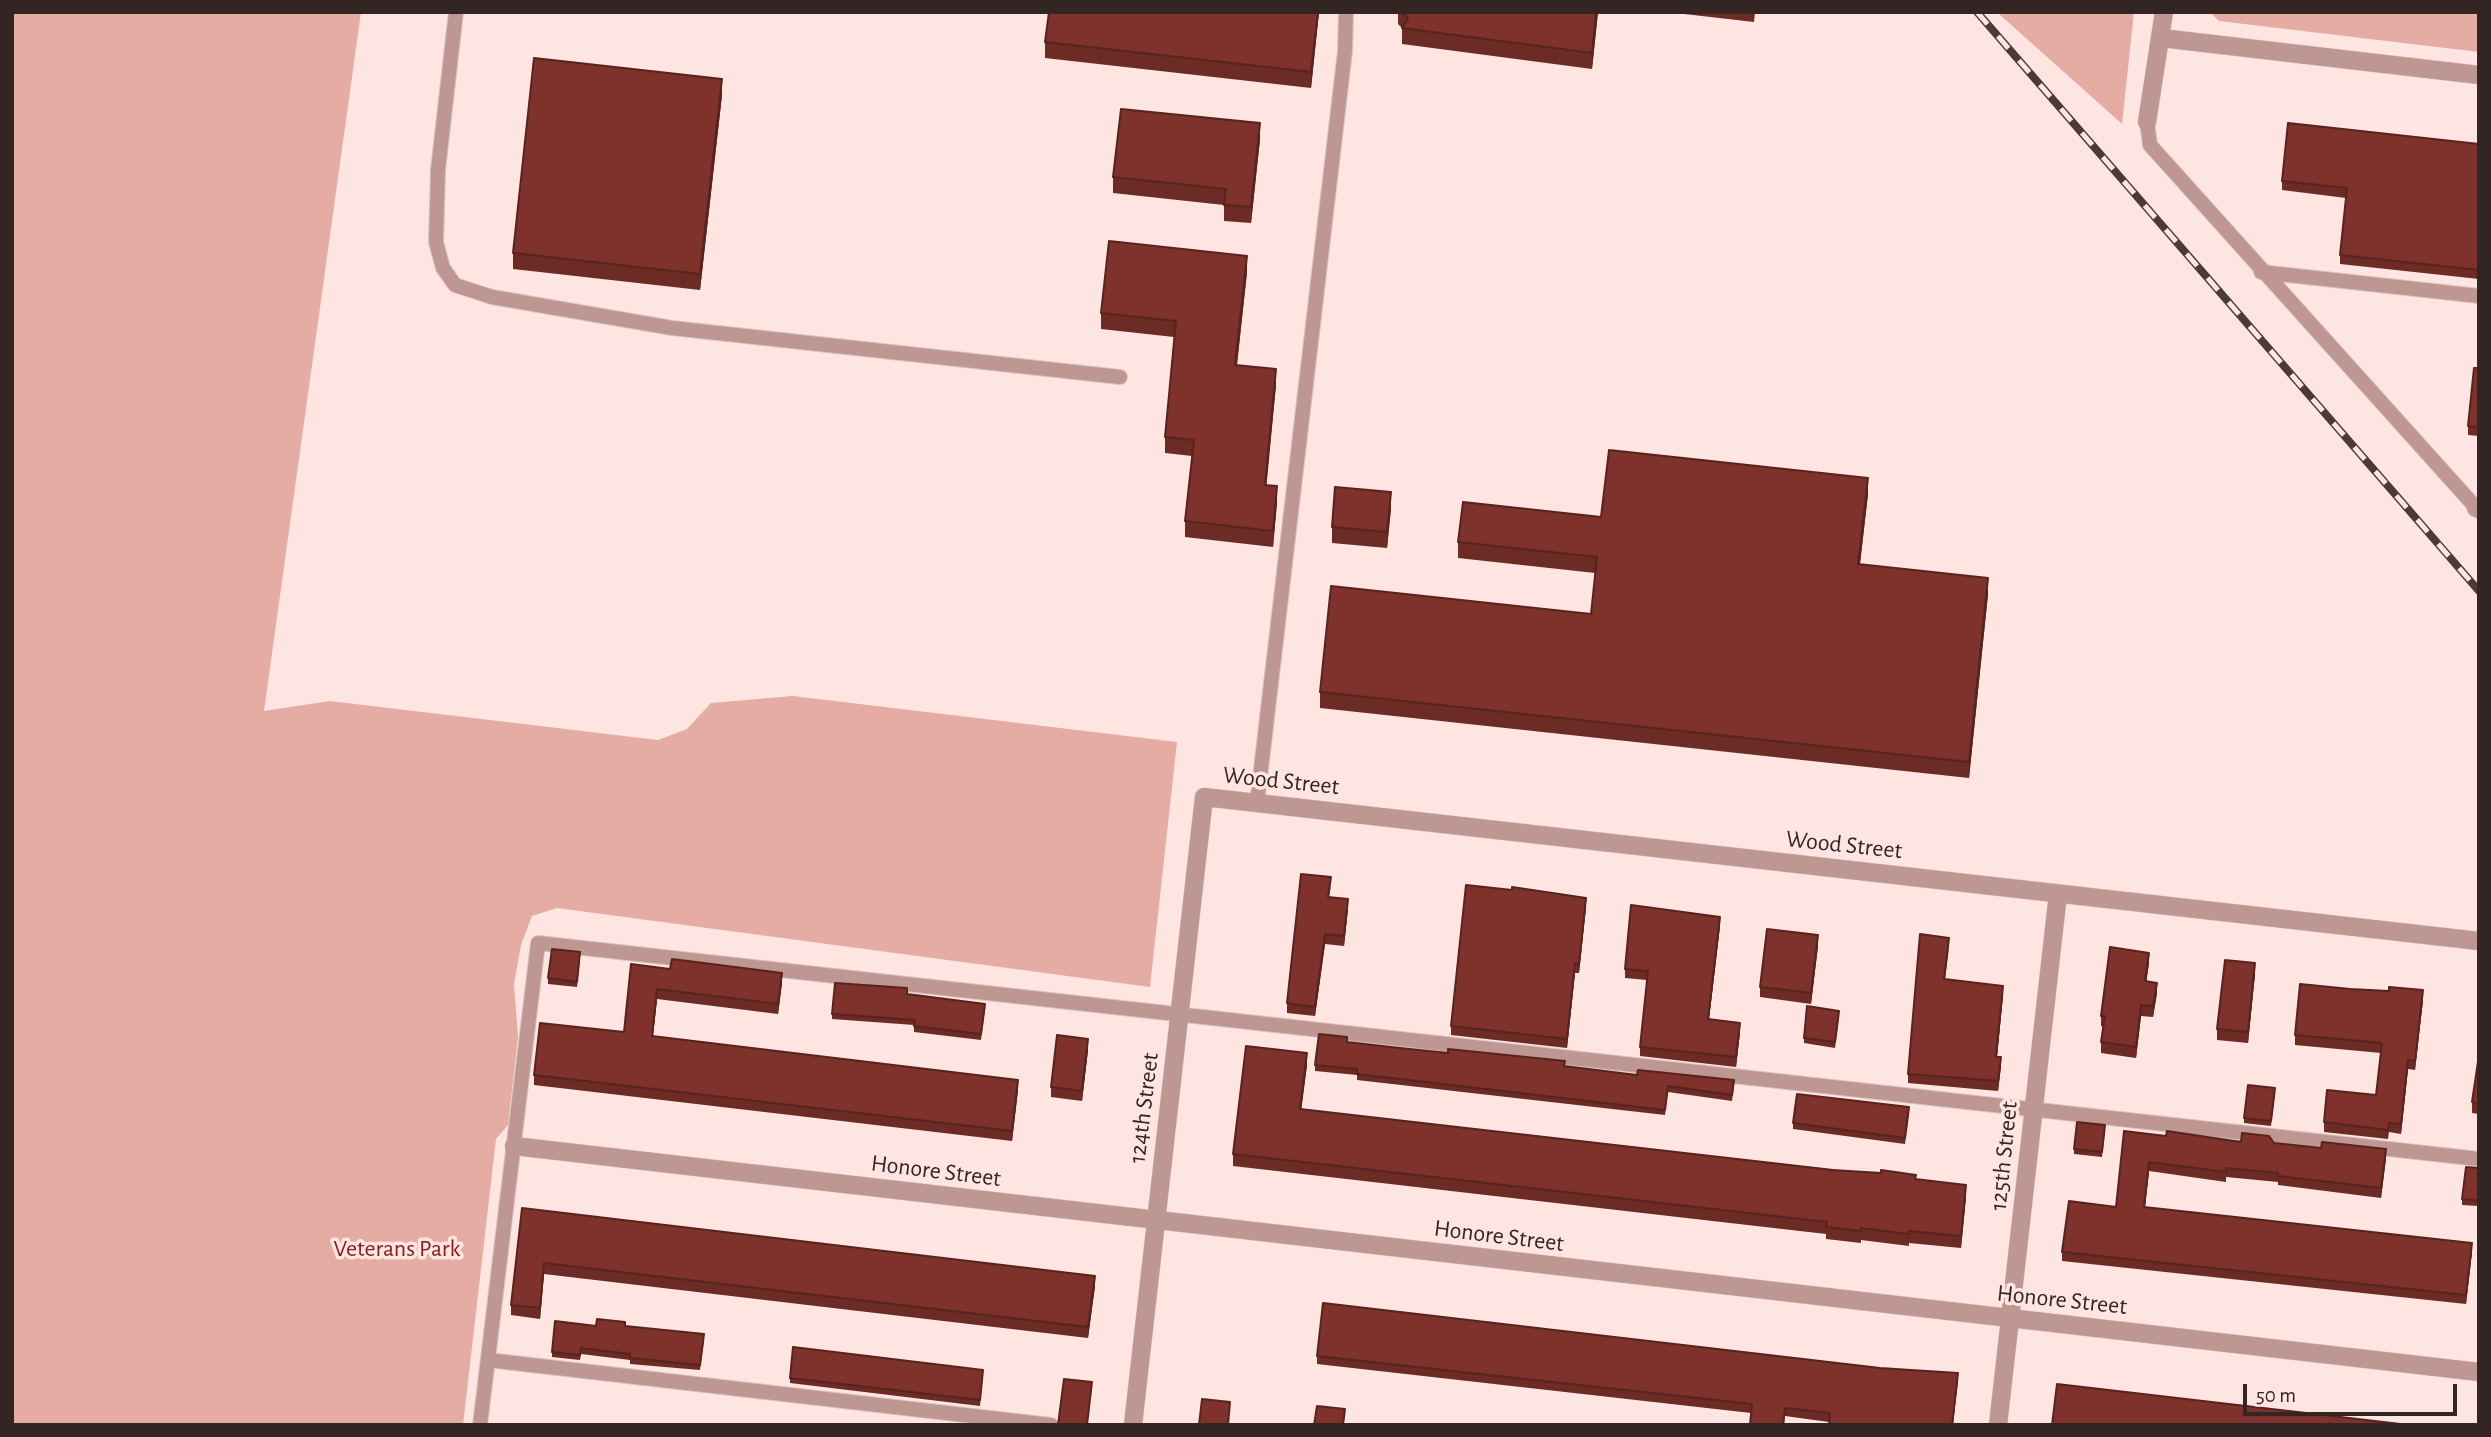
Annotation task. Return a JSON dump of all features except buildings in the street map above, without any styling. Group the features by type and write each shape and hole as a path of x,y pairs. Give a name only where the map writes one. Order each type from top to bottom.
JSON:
{"street":[{"path":"2147,122 2164,12"},
{"path":"2161,38 2479,75"},
{"name":"Wood Street","path":"1204,797 2479,941"},
{"name":"124th Street","path":"1133,1425 1204,797"},
{"name":"125th Street","path":"1998,1425 2058,894"},
{"name":"Honore Street","path":"514,1146 1156,1222 2479,1372"}],"lane":[{"path":"456,12 438,170 436,242 443,268 455,285 492,297 672,328 1120,377"},
{"path":"1256,803 1345,51 1346,12"},
{"path":"2147,122 2150,145 2261,272 2478,509"},
{"path":"2261,272 2479,296"},
{"path":"480,1425 538,943 2479,1159"},
{"path":"488,1360 1051,1425"}],"green space":[{"name":"Veterans Park","path":"12,12 361,12 264,711 330,701 658,740 687,729 711,703 793,696 1177,742 1150,987 557,908 532,916 521,945 514,984 518,1037 508,1125 496,1139 463,1425 12,1425"},
{"path":"1997,12 2134,12 2122,124 1999,14"},
{"path":"2210,12 2479,12 2479,52 2219,21"}],"railway":[{"path":"1977,12 2479,591"}]}
